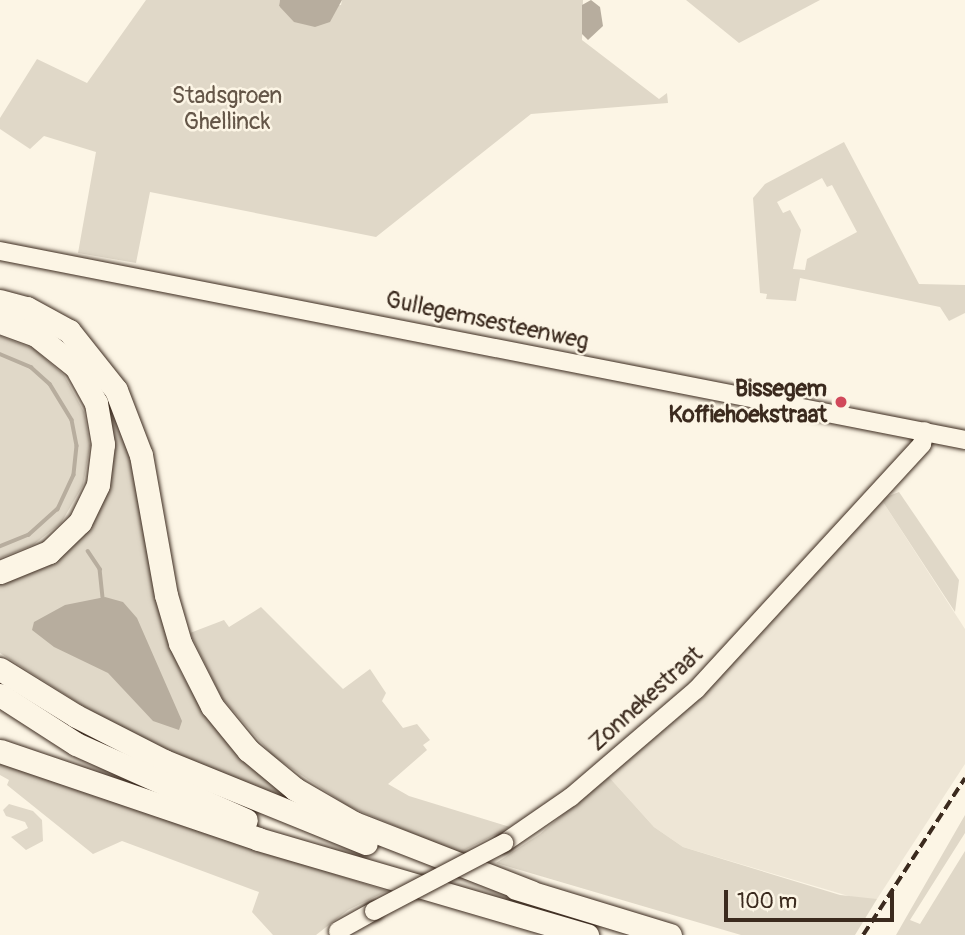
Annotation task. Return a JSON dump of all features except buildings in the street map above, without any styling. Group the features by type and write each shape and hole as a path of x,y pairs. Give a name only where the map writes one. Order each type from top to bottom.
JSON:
{"highway":[{"path":"0,301 27,308 69,331 116,390 141,455 166,595 180,643 212,706 248,750 295,789 354,823 531,892"},
{"path":"0,322 36,335 76,367 96,403 103,444 97,485 80,522 48,552 0,572"},
{"path":"0,669 76,716 215,784 373,845 670,935"},
{"path":"0,695 76,744 170,789 373,871"},
{"path":"0,751 258,839 587,935"}],"street":[{"name":"Gullegemsesteenweg","path":"0,250 965,440"},
{"name":"Zonnekestraat","path":"338,932 504,843 572,797 696,690 922,444 925,431"}],"shaded area":[{"path":"280,0 342,0 330,22 315,27 294,22 279,6"},
{"path":"591,0 600,7 603,26 588,40 582,34 582,5"},
{"path":"881,499 965,629 965,764 877,899 862,900 683,847 654,827 608,776"},
{"path":"105,597 123,602 137,618 182,721 179,730 153,721 108,673 54,647 32,630 34,622 65,605"}],"green space":[{"name":"Stadsgroen Ghellinck","path":"146,0 280,0 279,7 341,5 342,0 583,0 582,40 659,99 667,93 668,103 531,114 376,237 150,192 136,263 78,253 96,152 44,136 30,149 0,129 0,118 37,59 87,83"},
{"path":"686,0 820,0 739,43"},
{"path":"844,142 919,284 965,285 965,313 949,321 940,307 800,278 796,301 766,299 767,294 760,293 753,198 765,184","holes":["822,178 827,187 832,185 857,232 807,259 805,270 793,269 801,230 790,210 783,213 777,202"]},
{"path":"0,336 34,349 64,375 84,412 90,446 83,485 61,523 33,545 0,558"},
{"path":"102,385 129,453 168,640 181,673 204,713 233,750 304,808 217,774 102,718 0,653 0,582 50,563 110,476 113,455 98,387"},
{"path":"899,492 959,580 955,612 881,499"},
{"path":"261,607 343,689 370,669 386,693 382,701 403,728 417,724 430,740 423,745 427,750 388,784 409,796 510,827 459,853 348,806 273,756 222,698 190,633 224,620 229,627"},
{"path":"0,762 158,817 387,891 348,910 316,935 273,935 252,912 259,892 122,841 93,854 7,785 9,780 0,775"},
{"path":"608,776 654,827 683,847 840,895 877,899 855,935 741,935 496,863 540,834"},
{"path":"9,804 33,811 42,820 43,841 26,850 11,837 28,828 25,822 6,816 3,810"},
{"path":"965,815 965,833 910,920 920,924 965,851 965,935 896,935"}],"waterway":[{"path":"0,354 31,367 50,384 72,420 77,446 74,475 58,509 29,535 0,547"},
{"path":"88,551 100,569 103,597"}],"railway":[{"path":"863,935 965,778"}],"place":[{"name":"Bissegem Koffiehoekstraat","path":"841,402"}]}
